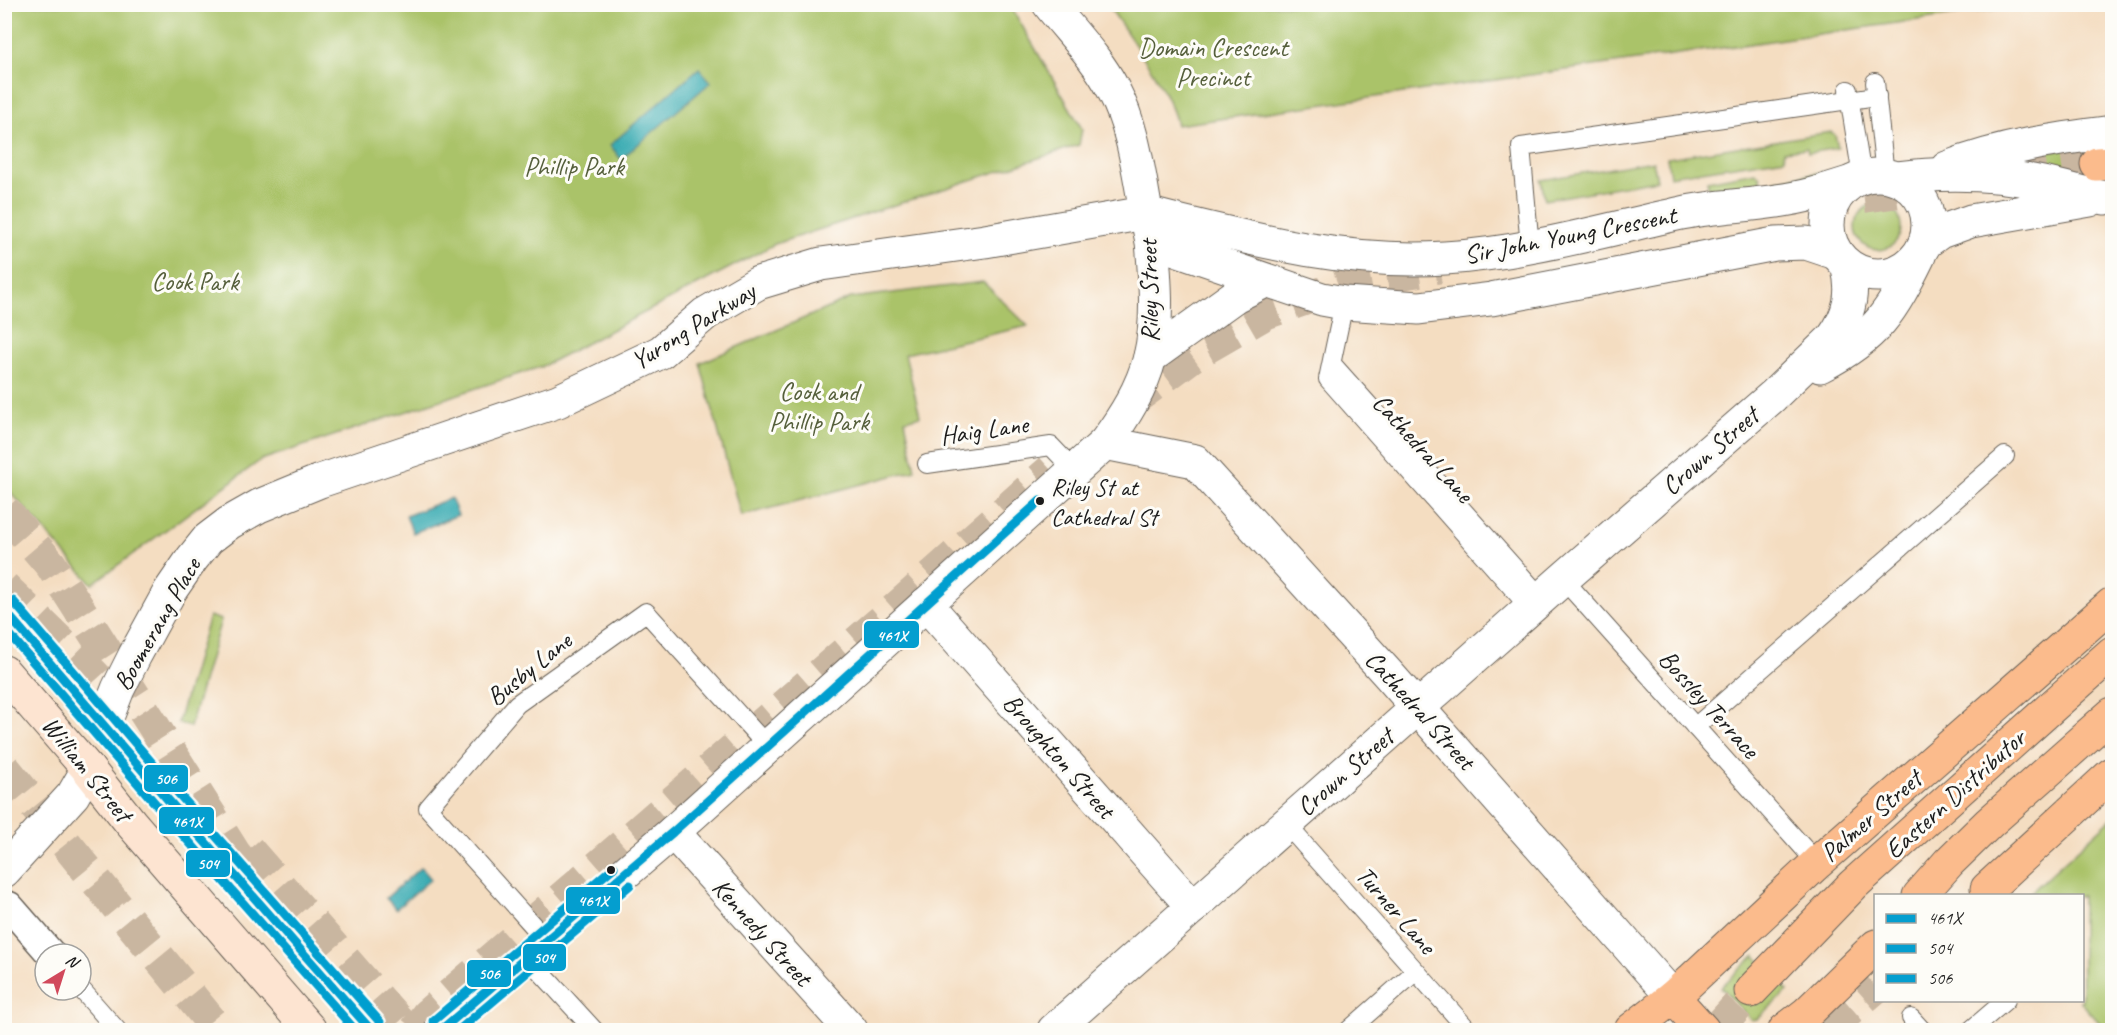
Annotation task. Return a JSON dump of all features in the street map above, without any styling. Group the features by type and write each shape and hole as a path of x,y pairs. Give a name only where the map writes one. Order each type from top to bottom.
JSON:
{"main road":[{"name":"Palmer Street","path":"1631,1030 1673,996 1817,863 2112,604"},
{"name":"William Street","path":"4,609 371,1030"},
{"name":"Eastern Distributor","path":"1751,991 1853,885 2112,653"},
{"name":"William Street","path":"4,672 310,1030"},
{"path":"1921,894 1949,862 1989,823 2112,714"},
{"name":"Boomerang Place","path":"88,769 104,725"},
{"path":"1987,889 2112,774"},
{"path":"1785,1030 1807,1014 1874,947"},
{"name":"Cathedral Street","path":"1673,996 1703,1030"}],"street":[{"name":"Riley Street","path":"441,1030 673,832 1105,443 1133,400 1150,357 1155,298 1148,227 1130,129 1114,91 1100,67 1049,4"},
{"path":"1929,174 2008,148 2112,132"},
{"name":"Sir John Young Crescent","path":"1148,227 1364,256 1445,258 1530,247 1721,206 1796,198 1874,178 1929,174"},
{"path":"1929,174 1969,174 2027,180 2109,197"},
{"path":"1924,246 1928,223 1924,204 1917,192 1907,184 1874,178 1843,189 1830,208 1828,231 1841,259 1860,272 1874,276 1888,275 1901,270 1913,262 1924,246 1940,232 1971,221 2109,197"},
{"name":"Sir John Young Crescent","path":"1148,227 1265,281 1322,299 1402,308 1452,305 1793,242 1818,245 1841,259"},
{"name":"Yurong Parkway","path":"229,523 259,506 320,481 558,401 661,352 705,314 758,283 821,264 985,241 1148,227"},
{"name":"Crown Street","path":"1773,396 1809,372 1848,351 1872,331 1899,295 1924,246"},
{"path":"1530,247 1554,257 1633,251 1699,259"},
{"name":"Crown Street","path":"1054,1030 1773,396 1833,338 1840,329 1851,301 1852,287 1841,259"},
{"path":"1150,357 1235,296 1265,281"},
{"name":"Cathedral Street","path":"1105,443 1195,461 1673,996"},
{"name":"Boomerang Place","path":"104,725 125,674 170,591 208,539 229,523"},
{"name":"Broughton Street","path":"926,604 1193,907"},
{"path":"4,871 73,795 88,769"},
{"name":"Kennedy Street","path":"673,832 851,1030"},
{"path":"9,906 40,942"}],"lane":[{"path":"1530,247 1521,147 1876,89 1874,178"},
{"path":"1849,93 1874,178"},
{"name":"Bossley Terrace","path":"1344,303 1332,364 1545,596 1695,727 1817,863"},
{"name":"Haig Lane","path":"927,464 1051,446 1074,470"},
{"path":"1695,727 2005,456"},
{"name":"Busby Lane","path":"537,949 428,808 517,704 646,612 768,747"},
{"name":"Turner Lane","path":"1286,824 1468,1030"},
{"path":"537,949 594,1030"},
{"path":"1349,1030 1416,971"},
{"path":"92,1002 117,1030"},
{"path":"1971,1030 2004,1002"}],"green space":[{"path":"4,5 1010,5 1082,129 1079,145 775,244 543,366 261,460 92,584 5,486"},
{"name":"Domain Crescent Precinct","path":"1108,5 2024,5 1177,125 1173,111 1157,80"},
{"path":"1831,132 1835,135 1838,148 1808,153 1807,148 1784,151 1785,158 1670,176 1667,158"},
{"path":"2095,147 2098,179 2034,176 2032,153"},
{"path":"1653,161 1657,180 1545,200 1541,180"},
{"path":"1755,172 1759,175 1763,191 1714,193 1709,190 1707,181"},
{"path":"1823,172 1812,180 1776,189 1776,180"},
{"path":"1883,204 1895,210 1900,218 1900,236 1895,244 1887,249 1873,250 1861,244 1856,236 1855,222 1861,210 1869,205"},
{"name":"Cook and Phillip Park","path":"983,282 1028,326 905,354 920,416 905,420 915,470 741,516 700,363 851,298"},
{"path":"209,616 221,620 190,727 178,723"},
{"path":"2112,818 2112,1030 2106,1030 2081,1002 2084,1002 2084,894 2029,894"},
{"path":"1755,955 1788,991 1757,1019 1751,1020 1721,987"}],"water":[{"path":"699,68 711,82 621,159 610,145"},
{"path":"451,498 458,515 413,533 406,516"},
{"path":"421,867 431,879 396,909 386,898"}],"tunnel":[{"path":"2014,176 2097,164"},
{"path":"1815,203 1933,187"},
{"path":"1126,405 1195,354 1266,313 1353,282 1439,267"},
{"path":"416,1030 427,1015 892,612 1051,470"},
{"path":"4,510 51,565 235,854 254,878"},
{"path":"4,587 94,675 121,705"},
{"path":"4,768 218,1030"},
{"path":"248,850 406,1030"},
{"path":"1827,1030 1874,989"},
{"path":"1716,1030 1751,991"}],"transit line":[{"name":"461X","path":"441,1030 673,832 1040,501"},
{"name":"506","path":"13,601 380,1022"},
{"name":"461X","path":"4,610 371,1030"},
{"name":"504","path":"4,628 355,1030"},
{"name":"506","path":"433,1021 614,867"},
{"name":"504","path":"459,1030 630,885"}],"place":[{"name":"Riley St at Cathedral St","path":"1040,501"}],"park label":[{"name":"Phillip Park","path":"574,166"},
{"name":"Cook Park","path":"195,281"}]}
